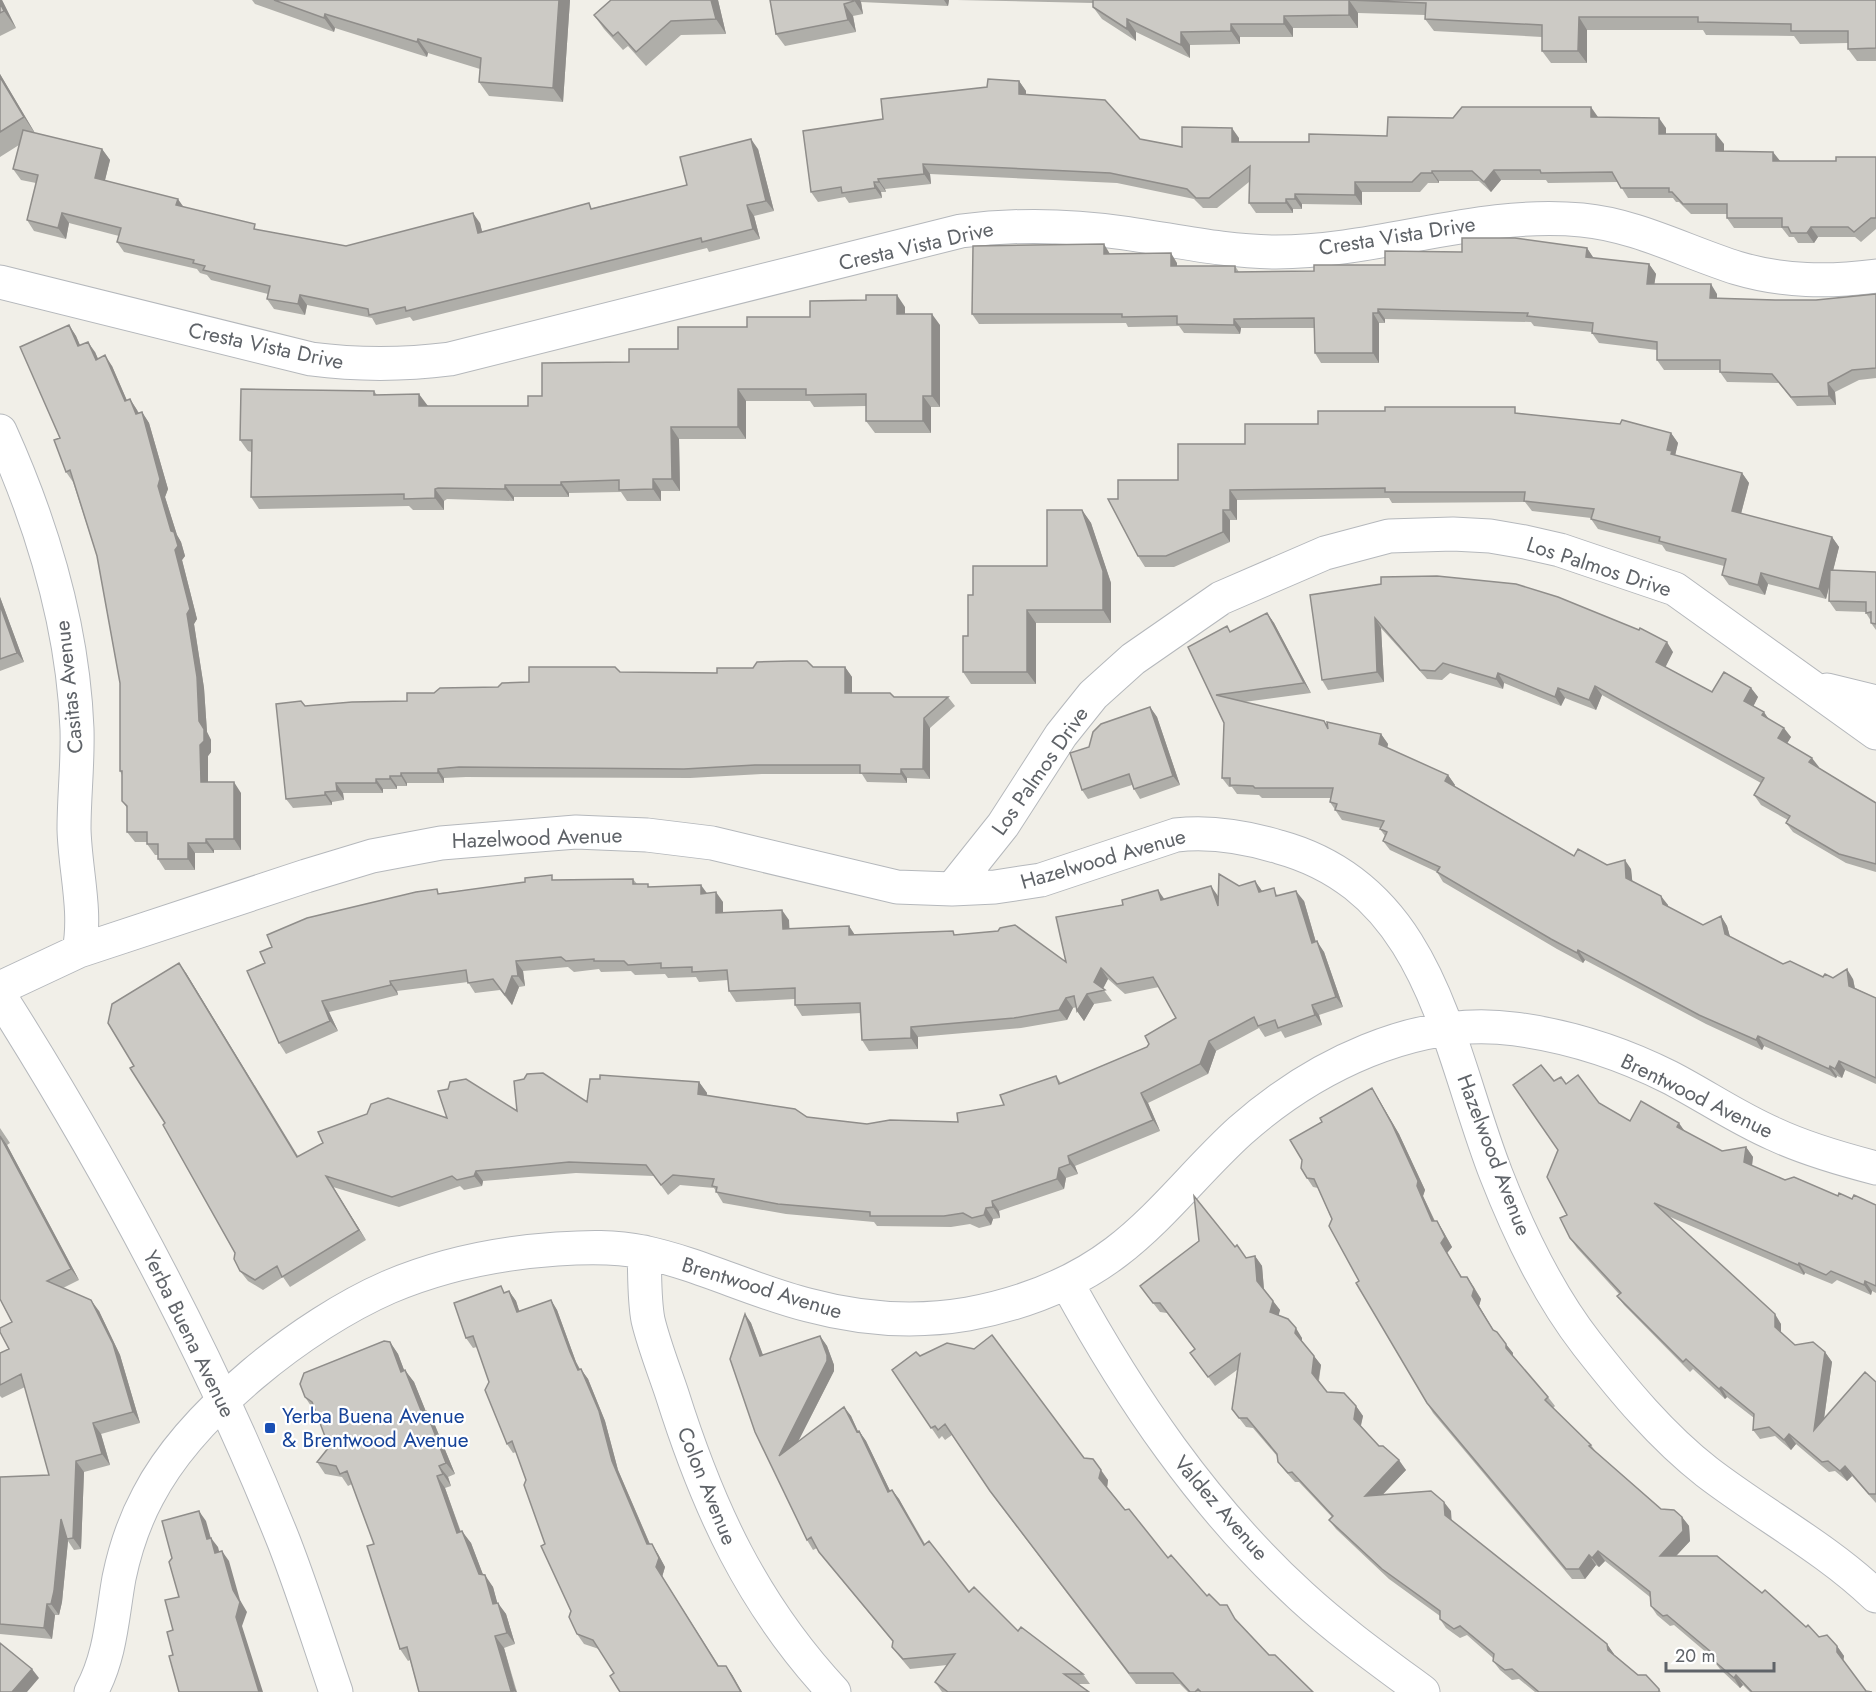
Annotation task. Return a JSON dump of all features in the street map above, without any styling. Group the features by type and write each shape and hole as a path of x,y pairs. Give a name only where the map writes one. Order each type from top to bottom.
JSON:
{"street":[{"name":"Cresta Vista Drive","path":"0,282 311,359 358,364 404,364 450,359 961,231 1009,225 1061,226 1224,249 1275,252 1333,249 1475,223 1532,218 1583,220 1631,230 1738,268 1787,280 1841,280 1876,276"},
{"name":"Casitas Avenue","path":"0,431 20,476 41,536 58,599 70,664 77,728 74,828 78,890 84,926 80,951"},
{"name":"Los Palmos Drive","path":"952,889 1003,825 1061,735 1094,695 1133,659 1221,598 1325,553 1389,536 1453,534 1490,536 1560,550 1675,590 1876,733"},
{"path":"1797,678 1833,692 1876,702"},
{"name":"Hazelwood Avenue","path":"0,988 80,951 372,856 441,843 510,835 576,832 647,835 712,843 897,887 952,889 995,887 1041,880 1156,841 1197,832 1258,841 1296,851 1347,877 1384,910 1408,942 1447,1028 1496,1173 1521,1232 1549,1286 1584,1341 1659,1429 1705,1471 1810,1542 1876,1596"},
{"name":"Yerba Buena Avenue","path":"0,996 99,1158 185,1319 284,1544 336,1692"},
{"name":"Brentwood Avenue","path":"92,1692 100,1676 114,1627 119,1581 130,1535 150,1492 182,1445 223,1401 279,1354 335,1317 388,1287 437,1270 506,1252 610,1247 644,1252 805,1305 857,1316 903,1319 976,1312 1014,1303 1067,1283 1114,1254 1157,1217 1206,1164 1284,1094 1339,1064 1393,1041 1447,1028 1509,1028 1562,1037 1611,1053 1668,1077 1775,1135 1836,1157 1876,1168"},
{"name":"Colon Avenue","path":"644,1252 648,1319 707,1494 734,1553 772,1614 809,1665 834,1692"},
{"name":"Valdez Avenue","path":"1067,1283 1130,1391 1165,1444 1205,1494 1251,1546 1301,1596 1351,1638 1423,1692"}],"building":[{"path":"274,0 559,0 553,88 479,82 481,58 418,39 417,42 325,14 324,18"},
{"path":"611,0 711,0 716,19 671,21 636,52 618,32 613,36 594,15"},
{"path":"770,0 854,1 844,4 848,20 776,34"},
{"path":"1093,0 1349,0 1349,15 1284,16 1284,24 1231,24 1231,31 1181,32 1181,45 1127,19 1127,29 1093,7"},
{"path":"1349,0 1876,0 1876,48 1848,49 1848,31 1791,31 1791,24 1698,22 1698,17 1579,17 1578,51 1542,51 1542,25 1425,19 1426,3"},
{"path":"0,77 24,117 0,132"},
{"path":"988,79 1019,81 1019,94 1105,100 1140,139 1182,147 1182,127 1232,128 1232,142 1309,142 1309,134 1387,136 1388,117 1453,118 1462,107 1591,107 1591,117 1659,118 1659,134 1716,134 1716,151 1773,152 1773,161 1836,161 1836,157 1876,157 1876,218 1871,218 1854,232 1848,227 1811,227 1807,233 1791,233 1788,227 1782,227 1782,218 1727,218 1727,204 1683,204 1672,192 1669,192 1669,188 1621,188 1612,172 1541,173 1540,170 1494,170 1484,182 1472,171 1432,171 1432,173 1421,173 1412,182 1355,182 1355,195 1295,194 1295,199 1286,199 1286,203 1249,203 1250,166 1209,198 1196,198 1187,189 1110,173 923,164 924,174 878,179 879,182 874,182 875,188 842,193 841,187 811,192 803,131 883,119 881,99 987,87"},
{"path":"23,130 102,149 95,178 178,199 176,205 255,224 254,229 346,246 473,213 478,233 589,203 591,209 687,185 680,157 751,139 766,201 747,205 753,229 702,242 701,238 406,311 405,307 369,315 368,309 300,295 298,304 267,299 270,286 203,270 205,266 193,263 194,260 117,242 121,228 62,213 58,228 27,220 38,175 13,169"},
{"path":"1462,238 1515,238 1587,248 1586,257 1649,264 1647,284 1711,284 1710,298 1816,300 1876,294 1876,368 1852,370 1828,383 1829,396 1791,397 1772,374 1720,372 1720,360 1657,360 1657,342 1592,333 1593,323 1527,316 1528,313 1378,309 1378,313 1373,313 1373,353 1315,353 1314,318 1234,319 1234,325 1177,324 1177,316 972,314 973,246 1104,244 1104,254 1171,253 1171,266 1235,266 1235,272 1314,271 1314,265 1385,265 1385,251 1462,252"},
{"path":"866,295 897,295 897,314 932,314 932,396 923,396 923,421 866,421 866,394 806,395 806,389 738,389 738,427 671,427 672,479 653,479 653,489 619,490 619,480 561,482 561,485 505,485 505,489 438,488 435,489 435,498 404,499 404,494 251,497 252,440 240,440 241,389 374,391 374,395 419,394 419,406 528,406 528,396 542,396 542,363 629,362 629,349 678,349 678,327 747,327 747,317 810,317 810,301 866,300"},
{"path":"69,325 78,346 88,342 96,360 105,355 125,401 130,399 136,414 142,412 160,479 158,486 171,531 174,532 178,546 175,550 190,609 187,614 197,677 199,721 204,729 204,741 200,745 201,782 234,782 234,839 206,839 206,843 188,843 188,859 158,859 158,844 147,844 147,832 127,832 127,806 122,801 122,771 120,771 120,683 97,556 70,470 66,472 54,440 60,438 20,347"},
{"path":"1385,407 1515,407 1515,413 1620,424 1622,420 1671,433 1667,450 1672,451 1671,454 1742,473 1732,511 1832,537 1819,589 1761,573 1758,585 1722,575 1726,559 1659,541 1660,537 1591,519 1594,509 1524,501 1525,492 1385,492 1385,488 1230,490 1230,510 1223,510 1223,532 1166,556 1138,556 1108,499 1118,499 1118,480 1178,480 1178,444 1245,444 1245,424 1318,424 1318,411 1385,411"},
{"path":"1047,510 1082,510 1103,571 1103,610 1027,610 1027,672 963,672 963,636 968,636 968,595 973,595 973,566 1047,566"},
{"path":"1830,570 1876,572 1876,624 1871,623 1871,612 1866,613 1866,602 1829,601"},
{"path":"1437,576 1516,584 1558,597 1639,630 1640,628 1667,642 1656,662 1712,692 1724,672 1751,688 1744,701 1764,712 1762,715 1784,728 1778,738 1812,758 1809,762 1876,803 1876,864 1839,854 1786,823 1790,816 1754,795 1764,778 1595,686 1589,700 1558,688 1555,697 1498,673 1496,679 1443,663 1435,671 1420,670 1375,618 1377,672 1322,680 1310,595 1381,584 1381,577"},
{"path":"0,605 17,653 0,659"},
{"path":"1267,613 1304,683 1216,695 1324,721 1328,729 1327,722 1381,734 1379,744 1448,775 1445,781 1574,856 1578,849 1607,865 1625,860 1626,878 1661,896 1663,904 1703,925 1721,916 1725,934 1783,964 1790,961 1823,977 1825,974 1833,978 1847,969 1849,986 1876,998 1876,1078 1839,1061 1835,1069 1830,1066 1829,1069 1758,1036 1756,1040 1699,1015 1578,950 1577,953 1437,872 1440,867 1383,841 1387,832 1380,829 1384,821 1335,810 1337,804 1330,802 1333,788 1255,788 1230,785 1230,778 1222,778 1224,723 1188,647 1227,626 1230,632"},
{"path":"807,661 813,667 845,667 845,693 890,693 894,697 948,697 924,718 923,769 901,769 901,774 860,773 860,765 755,765 684,769 459,767 438,769 438,773 401,773 401,776 390,776 390,779 376,779 376,783 336,783 337,791 325,792 325,795 286,799 276,704 301,701 305,706 407,701 407,693 434,693 440,688 498,687 502,683 529,682 529,667 615,667 620,672 717,673 717,668 753,668 757,662"},
{"path":"1150,707 1173,776 1134,789 1129,774 1082,790 1070,753 1089,747 1093,732 1101,724"},
{"path":"1219,874 1239,886 1255,881 1259,892 1274,888 1276,896 1296,891 1312,943 1317,941 1336,997 1312,1005 1315,1015 1278,1028 1275,1020 1258,1026 1254,1017 1209,1041 1200,1064 1141,1093 1153,1120 1068,1156 1070,1164 1059,1168 1057,1179 992,1201 993,1207 986,1208 984,1215 972,1218 963,1213 944,1216 870,1216 870,1212 778,1204 716,1192 717,1187 712,1186 714,1179 673,1175 661,1185 646,1165 569,1162 476,1171 474,1176 457,1180 452,1176 392,1197 326,1176 359,1230 282,1277 277,1266 255,1280 240,1271 234,1259 235,1253 163,1125 165,1123 130,1068 134,1066 108,1023 112,1004 179,963 297,1157 323,1143 318,1132 367,1114 371,1104 388,1098 447,1118 438,1091 448,1089 450,1082 466,1079 517,1111 514,1081 524,1079 527,1074 543,1073 587,1102 590,1079 600,1079 600,1075 699,1082 698,1094 795,1109 807,1117 867,1124 890,1120 958,1122 957,1113 1004,1105 1000,1095 1056,1076 1059,1084 1147,1047 1149,1044 1145,1036 1176,1018 1153,977 1117,984 1101,968 1094,982 1105,990 1087,994 1077,1011 1074,996 1066,998 1059,1010 1014,1018 911,1027 911,1038 862,1040 860,1003 795,1005 795,988 729,991 727,970 692,972 692,967 661,968 661,963 628,965 624,961 594,961 594,959 566,961 561,957 516,961 518,976 512,976 505,995 493,979 468,983 466,970 390,981 391,985 322,1001 330,1021 279,1043 247,971 265,963 260,952 272,947 267,935 307,918 416,892 437,889 438,894 525,882 525,878 552,875 552,880 633,879 633,884 648,884 648,887 701,885 701,894 716,892 716,913 782,910 783,929 849,926 849,935 953,931 954,935 998,931 1000,928 1015,925 1066,962 1056,917 1123,905 1122,900 1158,890 1161,900 1211,886 1218,906"},
{"path":"1541,1065 1554,1081 1561,1077 1566,1084 1578,1075 1599,1103 1630,1121 1641,1101 1679,1123 1677,1127 1722,1151 1746,1147 1744,1162 1785,1180 1794,1177 1838,1196 1839,1193 1852,1199 1854,1195 1876,1205 1876,1286 1865,1281 1864,1285 1831,1271 1826,1275 1799,1263 1798,1265 1654,1203 1775,1314 1775,1327 1795,1345 1813,1342 1825,1352 1814,1430 1865,1372 1876,1382 1876,1494 1869,1494 1845,1466 1840,1471 1828,1461 1822,1462 1789,1434 1784,1440 1769,1427 1753,1430 1754,1414 1721,1387 1719,1389 1686,1359 1683,1362 1617,1296 1621,1293 1570,1238 1560,1218 1567,1215 1547,1177 1558,1150 1513,1085"},
{"path":"1372,1088 1392,1124 1418,1181 1417,1186 1432,1221 1437,1221 1445,1237 1441,1243 1461,1277 1467,1277 1474,1289 1472,1296 1493,1330 1506,1344 1506,1348 1548,1397 1545,1400 1591,1445 1589,1446 1661,1509 1674,1510 1682,1517 1683,1531 1660,1556 1717,1556 1762,1593 1765,1590 1806,1627 1808,1625 1819,1637 1827,1635 1837,1646 1837,1652 1866,1691 1872,1692 1752,1692 1736,1675 1734,1678 1713,1660 1716,1656 1667,1615 1663,1616 1651,1606 1650,1592 1598,1551 1592,1558 1589,1555 1579,1569 1566,1569 1427,1403 1356,1283 1359,1281 1329,1226 1332,1219 1314,1179 1307,1178 1301,1168 1302,1160 1290,1140 1322,1122 1320,1118"},
{"path":"0,1136 71,1269 47,1281 91,1300 113,1344 133,1412 93,1423 102,1454 76,1461 73,1538 67,1539 61,1519 54,1591 51,1604 47,1604 44,1628 0,1624 0,1477 49,1475 21,1374 0,1385 0,1353 9,1349 0,1328 12,1322 0,1299"},
{"path":"1194,1196 1246,1258 1255,1256 1257,1281 1273,1301 1270,1312 1288,1319 1296,1328 1295,1333 1314,1356 1312,1373 1327,1392 1344,1393 1356,1406 1354,1419 1379,1446 1383,1446 1399,1460 1365,1496 1431,1491 1444,1502 1445,1515 1607,1644 1608,1650 1638,1675 1646,1675 1659,1689 1659,1692 1539,1692 1512,1669 1505,1670 1493,1661 1494,1654 1460,1626 1454,1629 1440,1619 1440,1611 1382,1569 1329,1520 1333,1516 1292,1472 1288,1473 1278,1462 1277,1454 1247,1418 1239,1418 1232,1409 1240,1354 1208,1377 1190,1353 1195,1349 1160,1303 1153,1303 1140,1286 1199,1241"},
{"path":"501,1286 504,1293 509,1291 517,1312 551,1300 570,1352 578,1370 581,1369 599,1411 612,1461 647,1544 652,1544 659,1558 656,1567 718,1666 726,1666 741,1692 620,1692 610,1676 614,1673 593,1640 577,1634 569,1617 571,1611 541,1546 545,1544 524,1485 526,1480 512,1441 507,1444 485,1390 489,1382 473,1336 466,1338 454,1303"},
{"path":"745,1314 760,1356 820,1336 827,1355 827,1361 779,1456 844,1407 857,1432 859,1431 888,1492 892,1490 924,1545 929,1541 969,1592 974,1587 1018,1631 1021,1627 1083,1674 1064,1674 1089,1692 948,1692 935,1682 955,1654 903,1659 892,1647 893,1641 819,1552 811,1537 807,1540 755,1432 730,1359"},
{"path":"992,1335 1084,1458 1093,1459 1101,1470 1099,1478 1125,1510 1129,1509 1168,1558 1171,1555 1207,1596 1209,1594 1220,1605 1227,1605 1235,1619 1269,1655 1275,1655 1313,1692 1201,1692 1198,1689 1190,1692 1173,1673 1129,1673 990,1491 945,1424 938,1430 935,1426 931,1428 892,1370 916,1352 920,1356 947,1343 974,1349"},
{"path":"384,1341 390,1342 401,1372 405,1370 422,1413 426,1411 446,1463 439,1466 443,1474 437,1476 457,1533 462,1531 479,1574 485,1575 493,1604 498,1603 507,1633 495,1636 511,1691 516,1692 419,1692 407,1647 400,1649 367,1546 374,1544 347,1471 340,1474 336,1466 317,1462 329,1447 312,1402 305,1397 300,1384 304,1373"},
{"path":"199,1511 207,1539 211,1538 215,1553 222,1551 233,1590 240,1602 236,1617 259,1692 179,1692 169,1656 173,1655 167,1632 173,1630 165,1600 179,1597 169,1562 172,1558 162,1521"},
{"path":"0,1643 32,1669 12,1692 0,1692"}],"place":[{"name":"Yerba Buena Avenue & Brentwood Avenue","path":"270,1428"}]}
